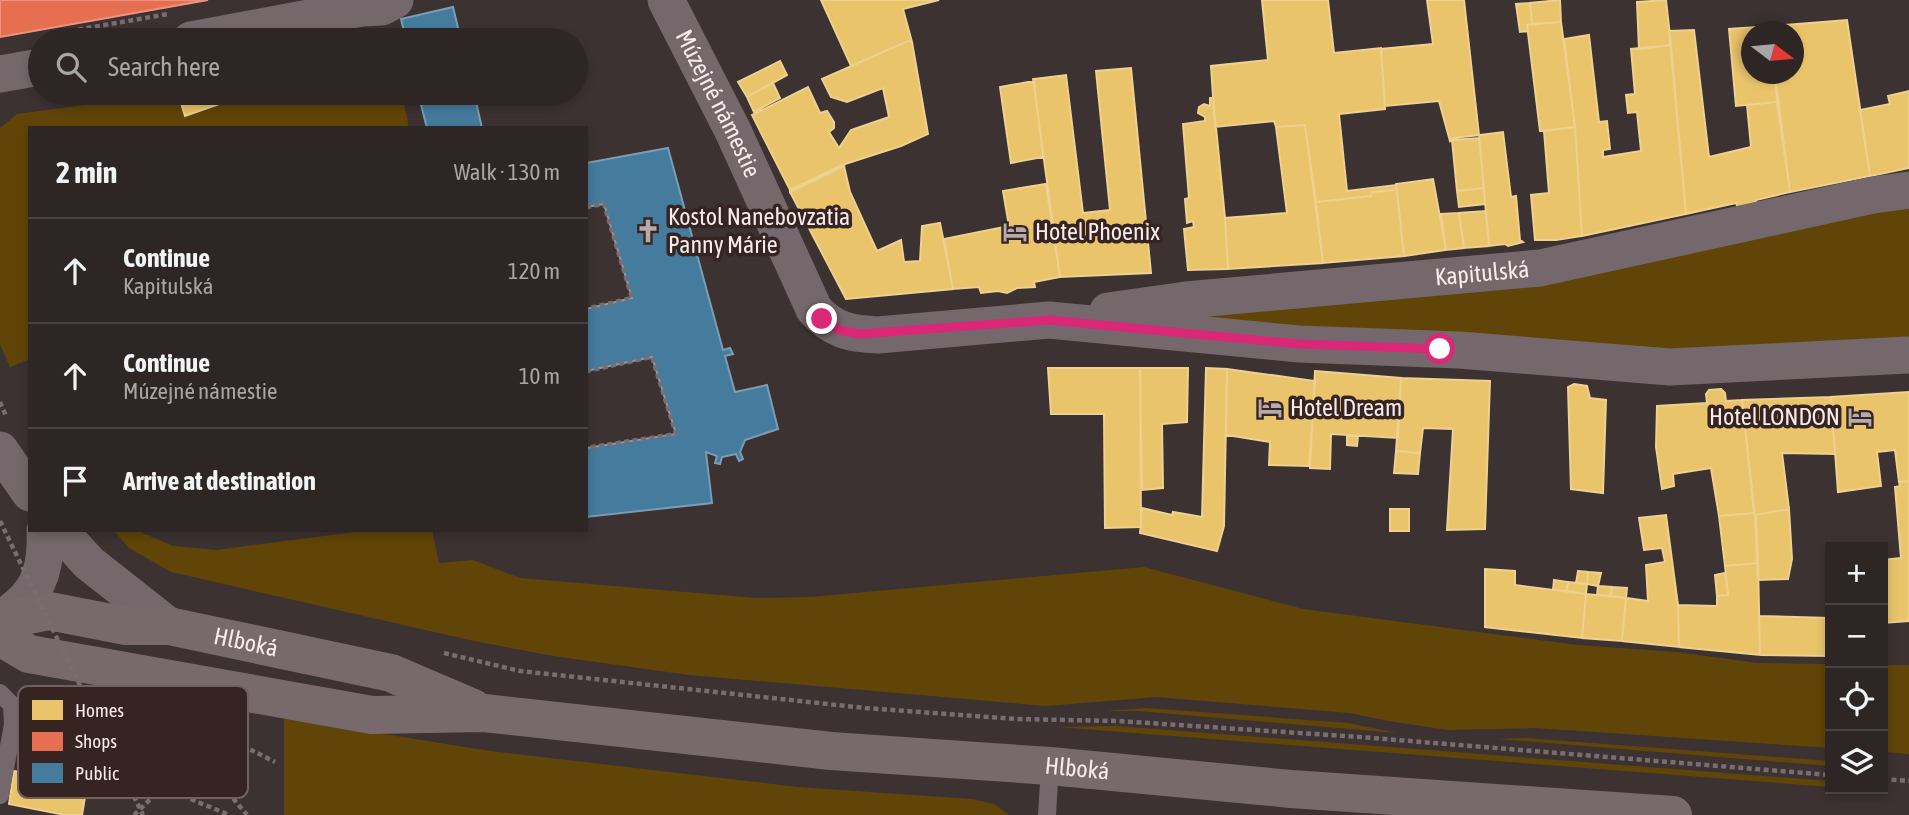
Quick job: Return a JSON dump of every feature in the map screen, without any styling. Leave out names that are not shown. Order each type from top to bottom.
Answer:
[{"type":"street","name":"Múzejné námestie","points":[[666,0],[733,131],[814,309],[829,325],[860,334]]},
{"type":"street","points":[[251,28],[376,3]]},
{"type":"street","points":[[0,75],[28,59]]},
{"type":"street","name":"Kapitulská","points":[[860,334],[1049,320],[1186,300],[1540,268],[1873,195],[1909,190]]},
{"type":"street","name":"Kapitulská","points":[[1049,320],[1299,344],[1459,350],[1670,368],[1909,355]]},
{"type":"street","points":[[0,450],[28,490]]},
{"type":"street","points":[[0,620],[18,608],[40,580],[46,548],[45,532]]},
{"type":"street","points":[[61,532],[89,563],[169,626]]},
{"type":"street","name":"Hlboká","points":[[0,620],[49,611],[126,626],[169,626],[391,673],[484,713]]},
{"type":"street","name":"Hlboká","points":[[0,637],[29,654],[209,686]]},
{"type":"street","name":"Hlboká","points":[[248,693],[372,715],[484,713],[831,751],[1050,766],[1291,789],[1673,815]]},
{"type":"lane","points":[[0,693],[12,705],[13,725],[0,795]]},
{"type":"lane","points":[[1047,815],[1050,766]]},
{"type":"path","points":[[117,28],[159,15]]},
{"type":"path","points":[[588,207],[604,204],[632,298],[588,309]]},
{"type":"path","points":[[588,371],[652,357],[676,434],[588,448]]},
{"type":"path","points":[[0,521],[80,686]]},
{"type":"path","points":[[441,653],[520,671],[865,708],[1016,719],[1118,721],[1360,737],[1825,775]]},
{"type":"path","points":[[248,748],[275,762]]},
{"type":"path","points":[[1888,779],[1909,781]]},
{"type":"path","points":[[135,798],[143,815]]},
{"type":"path","points":[[134,815],[152,798]]},
{"type":"path","points":[[188,798],[228,815]]},
{"type":"path","points":[[233,798],[247,815]]},
{"type":"shaded area","points":[[84,105],[404,105],[409,126],[28,126],[28,360],[10,367],[0,344],[0,128],[17,114]]},
{"type":"shaded area","points":[[1909,191],[1909,355],[1663,367],[1049,320],[1287,291]]},
{"type":"shaded area","points":[[115,532],[141,532],[173,546],[216,550],[355,532],[432,532],[439,563],[473,560],[520,578],[756,598],[811,597],[1144,567],[1303,609],[1578,645],[1676,652],[1758,663],[1825,664],[1825,748],[1535,728],[1448,730],[1350,713],[1156,697],[1046,706],[689,675],[553,656],[474,641],[171,572],[129,548]]},
{"type":"shaded area","points":[[1888,665],[1909,665],[1909,754],[1888,752]]},
{"type":"shaded area","points":[[1146,708],[1348,723],[1397,733],[1138,711],[1105,711]]},
{"type":"shaded area","points":[[284,718],[490,751],[798,787],[972,799],[994,804],[1009,815],[284,815]]},
{"type":"shaded area","points":[[1116,726],[1825,781],[1825,787],[1058,727]]},
{"type":"shaded area","points":[[1526,738],[1825,761],[1825,766],[1498,739]]},
{"type":"building: Homes","points":[[821,0],[939,0],[903,9],[912,42],[908,41],[851,66]]},
{"type":"building: Homes","points":[[1262,0],[1328,0],[1334,53],[1381,48],[1385,109],[1339,114],[1347,191],[1396,185],[1397,190],[1372,192],[1371,196],[1316,202],[1305,125],[1276,127],[1274,121],[1215,127],[1211,66],[1268,60]]},
{"type":"building: Homes","points":[[1427,0],[1464,0],[1479,135],[1453,138],[1450,141],[1439,101],[1385,106],[1381,49],[1433,44]]},
{"type":"building: Homes","points":[[1560,0],[1561,22],[1532,24],[1530,3]]},
{"type":"building: Homes","points":[[1666,0],[1671,45],[1639,49],[1637,2]]},
{"type":"building: Homes","points":[[1530,3],[1532,24],[1527,25],[1528,31],[1520,32],[1516,4]]},
{"type":"building: Homes","points":[[1847,20],[1870,176],[1790,192],[1776,84],[1804,84],[1804,23]]},
{"type":"building: Homes","points":[[1561,22],[1575,127],[1540,131],[1527,25]]},
{"type":"building: Homes","points":[[1741,28],[1741,84],[1776,84],[1777,102],[1736,106],[1729,29]]},
{"type":"building: Homes","points":[[1694,30],[1709,157],[1751,147],[1747,105],[1777,102],[1790,192],[1756,200],[1756,204],[1738,208],[1736,203],[1686,214],[1669,31]]},
{"type":"building: Homes","points":[[1589,35],[1599,122],[1607,121],[1610,149],[1603,150],[1603,157],[1641,151],[1637,112],[1628,113],[1626,95],[1635,94],[1631,49],[1671,45],[1686,214],[1582,236],[1575,127],[1564,39]]},
{"type":"building: Homes","points":[[908,41],[912,42],[928,134],[901,146],[842,165],[790,190],[752,115],[808,87],[820,113],[827,111],[834,122],[834,128],[829,132],[839,148],[851,130],[889,117],[883,88],[847,102],[831,97],[822,79]]},
{"type":"building: Homes","points":[[780,61],[787,75],[747,97],[738,82]]},
{"type":"building: Homes","points":[[1131,68],[1151,273],[1060,277],[1033,79],[1066,75],[1083,213],[1110,210],[1096,71]]},
{"type":"building: Homes","points":[[1034,81],[1043,157],[1011,163],[1000,87]]},
{"type":"building: Homes","points":[[773,83],[780,98],[754,112],[747,97]]},
{"type":"building: Homes","points":[[1909,91],[1909,168],[1870,176],[1860,110],[1890,104],[1888,96]]},
{"type":"building: Homes","points":[[1213,97],[1228,269],[1188,270],[1184,229],[1194,227],[1193,221],[1187,223],[1185,199],[1189,198],[1183,124],[1205,121],[1205,117],[1198,113],[1199,107],[1204,104],[1210,106],[1210,98]]},
{"type":"building: Homes","points":[[182,105],[217,105],[185,116]]},
{"type":"building: Homes","points":[[1305,125],[1323,263],[1228,269],[1225,218],[1287,213],[1276,127]]},
{"type":"building: Homes","points":[[1575,127],[1582,236],[1535,240],[1531,195],[1549,193],[1544,131]]},
{"type":"building: Homes","points":[[1503,132],[1511,197],[1516,196],[1520,240],[1523,242],[1508,246],[1489,246],[1479,135]]},
{"type":"building: Homes","points":[[1479,138],[1484,188],[1457,191],[1452,140]]},
{"type":"building: Homes","points":[[844,166],[790,192],[790,190]]},
{"type":"building: Homes","points":[[844,166],[850,192],[877,251],[901,240],[904,262],[920,261],[922,226],[940,223],[953,289],[846,299],[790,192]]},
{"type":"building: Homes","points":[[1433,179],[1446,250],[1404,256],[1396,184]]},
{"type":"building: Homes","name":"Hotel Phoenix","points":[[1046,184],[1060,277],[1034,282],[1035,287],[1017,288],[1007,293],[981,293],[979,287],[953,289],[944,239],[1009,226],[1003,191]]},
{"type":"building: Homes","points":[[1484,188],[1485,204],[1459,207],[1457,191]]},
{"type":"building: Homes","points":[[1397,190],[1404,256],[1323,263],[1316,202],[1371,196],[1372,192]]},
{"type":"building: Homes","points":[[1486,211],[1489,246],[1464,248],[1459,213]]},
{"type":"building: Homes","points":[[1459,213],[1464,248],[1446,250],[1441,214]]},
{"type":"building: Homes","points":[[1048,368],[1140,368],[1141,527],[1105,528],[1104,414],[1051,414]]},
{"type":"building: Homes","points":[[1140,368],[1188,368],[1187,422],[1162,424],[1163,488],[1142,490]]},
{"type":"building: Homes","points":[[1206,368],[1227,369],[1224,526],[1217,551],[1140,533],[1142,508],[1172,515],[1173,512],[1202,517]]},
{"type":"building: Homes","name":"Hotel Dream","points":[[1227,369],[1315,381],[1309,466],[1269,465],[1270,442],[1226,435]]},
{"type":"building: Homes","points":[[1315,371],[1401,378],[1398,438],[1331,434],[1330,469],[1310,468]]},
{"type":"building: Homes","points":[[1401,378],[1490,381],[1485,529],[1447,530],[1453,429],[1423,428],[1420,453],[1396,451]]},
{"type":"building: Homes","points":[[1574,384],[1587,386],[1590,398],[1606,400],[1603,493],[1571,489],[1568,387]]},
{"type":"building: Homes","points":[[1721,389],[1725,393],[1726,401],[1742,400],[1754,513],[1719,516],[1711,468],[1673,474],[1674,486],[1662,489],[1656,447],[1657,406],[1707,403],[1706,394],[1709,390]]},
{"type":"building: Homes","points":[[1909,392],[1909,481],[1899,482],[1895,450],[1877,452],[1881,486],[1838,492],[1831,397]]},
{"type":"building: Homes","points":[[1831,397],[1835,454],[1782,453],[1789,509],[1755,515],[1742,400]]},
{"type":"building: Homes","points":[[1347,435],[1358,436],[1357,446],[1347,445]]},
{"type":"building: Homes","points":[[1396,451],[1420,453],[1418,474],[1394,473]]},
{"type":"building: Homes","points":[[1909,481],[1909,621],[1888,623],[1888,559],[1901,558],[1895,487],[1900,486],[1899,482]]},
{"type":"building: Homes","points":[[1390,509],[1409,509],[1409,531],[1390,531]]},
{"type":"building: Homes","points":[[1789,509],[1792,559],[1788,579],[1758,580],[1755,515]]},
{"type":"building: Homes","points":[[1754,513],[1758,563],[1725,566],[1719,516]]},
{"type":"building: Homes","points":[[1666,515],[1678,605],[1679,647],[1622,641],[1626,598],[1648,601],[1646,565],[1665,562],[1662,548],[1644,550],[1639,518]]},
{"type":"building: Homes","points":[[1758,563],[1760,655],[1679,647],[1678,605],[1717,606],[1717,596],[1728,595],[1725,566]]},
{"type":"building: Homes","points":[[1485,569],[1515,571],[1515,585],[1586,594],[1582,638],[1485,627]]},
{"type":"building: Homes","points":[[1578,571],[1588,572],[1587,584],[1576,583]]},
{"type":"building: Homes","points":[[1588,572],[1601,573],[1598,586],[1587,584]]},
{"type":"building: Homes","points":[[1725,573],[1728,595],[1717,596],[1715,575]]},
{"type":"building: Homes","points":[[1554,580],[1568,582],[1567,591],[1553,590]]},
{"type":"building: Homes","points":[[1568,582],[1587,584],[1586,594],[1567,591]]},
{"type":"building: Homes","points":[[1598,586],[1612,587],[1611,596],[1597,595]]},
{"type":"building: Homes","points":[[1612,587],[1627,588],[1626,598],[1611,596]]},
{"type":"building: Homes","points":[[1586,594],[1626,598],[1622,641],[1582,638]]},
{"type":"building: Homes","points":[[1759,616],[1825,618],[1825,656],[1760,655]]},
{"type":"building: Homes","points":[[14,771],[18,772],[18,798],[85,798],[82,815],[65,815],[9,804]]},
{"type":"building: Shops","points":[[0,0],[208,0],[51,28],[28,28],[28,32],[0,37]]},
{"type":"building: Public","points":[[453,7],[458,28],[403,28],[401,19]]},
{"type":"building: Public","points":[[421,105],[477,105],[482,126],[426,126]]},
{"type":"building: Public","points":[[668,148],[723,350],[730,348],[733,354],[725,356],[735,392],[767,385],[778,429],[745,440],[740,452],[743,459],[739,461],[736,454],[722,457],[720,464],[715,463],[717,456],[706,452],[712,503],[588,517],[588,448],[676,434],[652,357],[588,371],[588,309],[632,298],[604,204],[588,207],[588,163]]},
{"type":"place","name":"Kostol Nanebovzatia Panny Márie","points":[[648,231]]},
{"type":"place","name":"Hotel Phoenix","points":[[1015,232]]},
{"type":"place","name":"Hotel Dream","points":[[1270,408]]},
{"type":"place","name":"Hotel LONDON","points":[[1860,417]]},
{"type":"route","points":[[822,319],[839,330],[878,335],[1049,320],[1299,344],[1440,349]]}]
